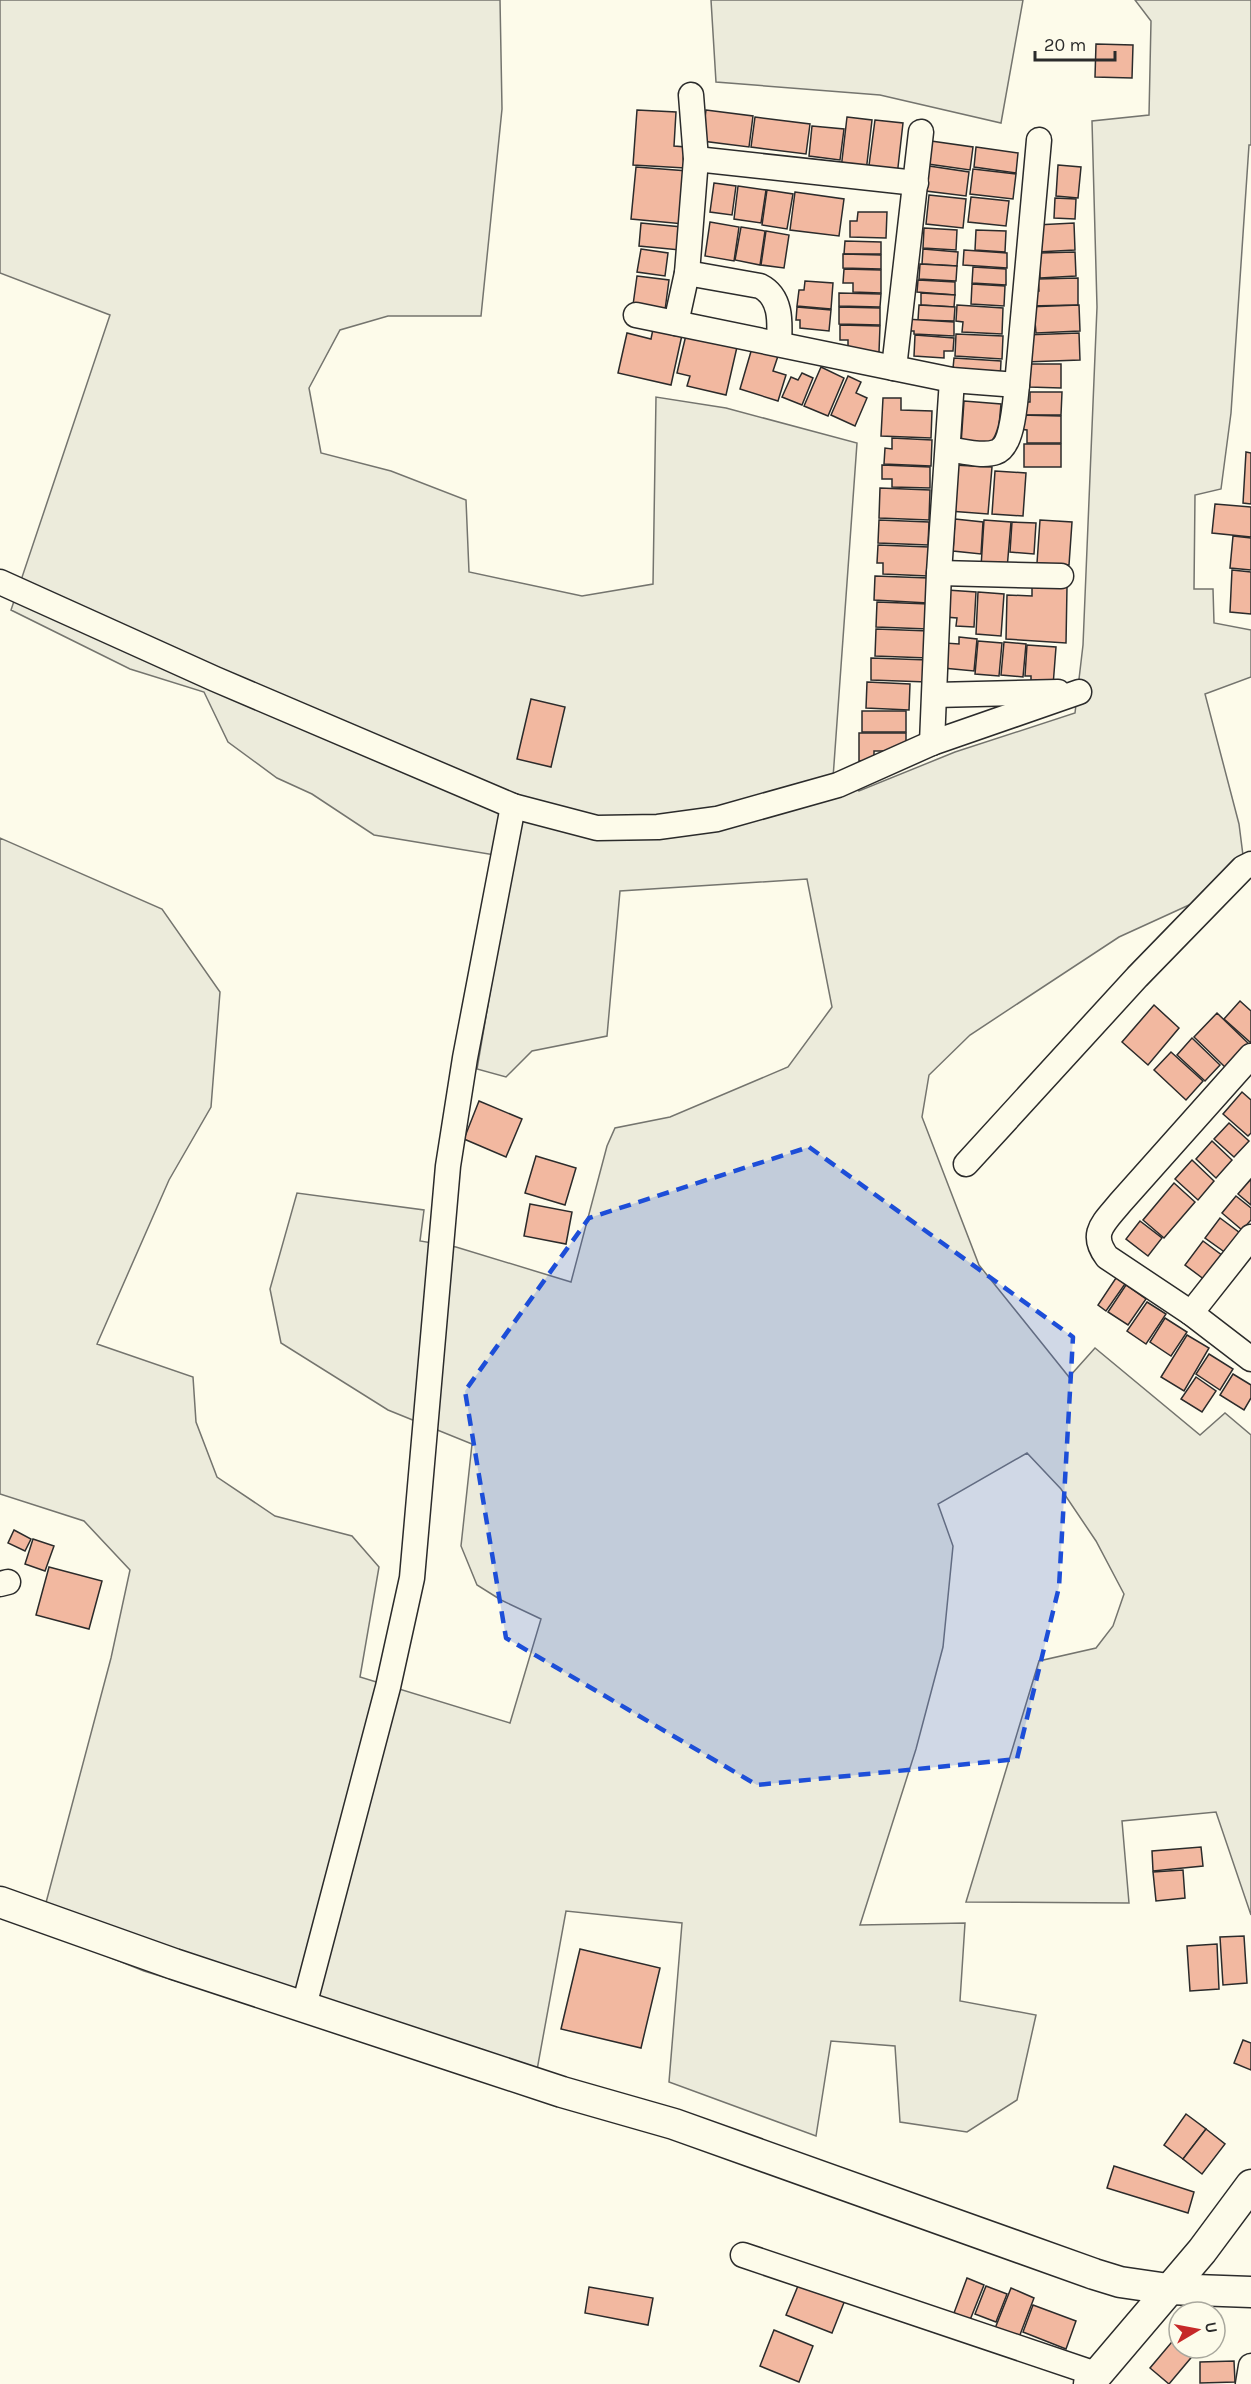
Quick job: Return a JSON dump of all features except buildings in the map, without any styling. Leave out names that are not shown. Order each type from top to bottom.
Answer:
[{"type":"street","points":[[676,323],[687,273],[696,159],[691,95]]},
{"type":"street","points":[[894,368],[921,132]]},
{"type":"street","points":[[948,449],[995,453],[1003,448],[1011,427],[1017,386],[1039,140]]},
{"type":"street","points":[[696,159],[916,183]]},
{"type":"street","points":[[687,273],[760,285],[766,289],[775,299],[779,345]]},
{"type":"street","points":[[636,315],[952,380],[1017,386]]},
{"type":"street","points":[[932,743],[939,573],[952,380]]},
{"type":"street","points":[[939,573],[1061,576]]},
{"type":"street","points":[[0,582],[215,679],[513,806],[597,828],[658,827],[717,819],[838,785],[932,743],[1079,692],[935,695]]},
{"type":"street","points":[[304,2006],[388,1687],[412,1578],[448,1166],[465,1058],[513,806]]},
{"type":"street","points":[[966,1164],[1137,978],[1243,868],[1251,864]]},
{"type":"street","points":[[1251,1056],[1120,1203],[1098,1232],[1099,1244],[1107,1257],[1191,1313],[1251,1359]]},
{"type":"street","points":[[1191,1313],[1251,1237]]},
{"type":"street","points":[[0,1902],[174,1964],[562,2092],[685,2128],[1094,2274],[1120,2282],[1168,2289],[1251,2292]]},
{"type":"street","points":[[743,2255],[1093,2379],[1202,2251],[1251,2185]]},
{"type":"street","points":[[1248,2384],[1251,2366]]},
{"type":"highlighted area","points":[[809,1147],[1073,1337],[1059,1587],[1017,1759],[757,1785],[506,1638],[465,1391],[589,1218]]},
{"type":"shaded area","points":[[0,0],[500,0],[502,109],[481,316],[388,316],[340,330],[309,388],[321,453],[391,471],[466,500],[469,572],[582,596],[653,584],[656,397],[726,408],[857,443],[833,778],[859,791],[955,752],[1075,713],[1083,645],[1097,307],[1092,121],[1149,115],[1151,21],[1135,0],[1251,0],[1251,145],[1249,145],[1231,413],[1221,489],[1195,495],[1194,589],[1213,589],[1214,623],[1251,630],[1251,677],[1205,694],[1239,824],[1246,879],[1119,937],[970,1035],[929,1075],[922,1117],[979,1265],[1069,1377],[1095,1348],[1200,1435],[1225,1413],[1251,1435],[1251,1915],[1216,1812],[1122,1821],[1129,1903],[966,1902],[1039,1661],[1096,1648],[1113,1626],[1124,1594],[1096,1541],[1061,1489],[1027,1453],[938,1504],[953,1546],[943,1647],[916,1749],[860,1925],[965,1923],[960,2001],[1036,2015],[1017,2100],[967,2132],[900,2122],[895,2046],[831,2041],[816,2136],[669,2082],[682,1923],[566,1911],[533,2092],[144,1971],[39,1929],[111,1658],[130,1570],[84,1521],[0,1494],[0,838],[162,909],[220,992],[211,1107],[169,1180],[97,1344],[193,1377],[196,1422],[217,1477],[275,1516],[352,1536],[379,1567],[360,1677],[510,1723],[541,1619],[501,1600],[477,1585],[461,1546],[472,1444],[388,1410],[281,1343],[270,1289],[297,1193],[424,1210],[420,1241],[456,1247],[571,1282],[607,1146],[615,1128],[670,1117],[788,1067],[832,1007],[807,879],[620,891],[607,1036],[532,1051],[506,1077],[477,1069],[513,858],[374,835],[312,794],[277,778],[228,742],[204,692],[130,669],[11,610],[110,315],[0,273]]},
{"type":"shaded area","points":[[711,0],[1023,0],[1001,123],[880,95],[716,82]]}]
